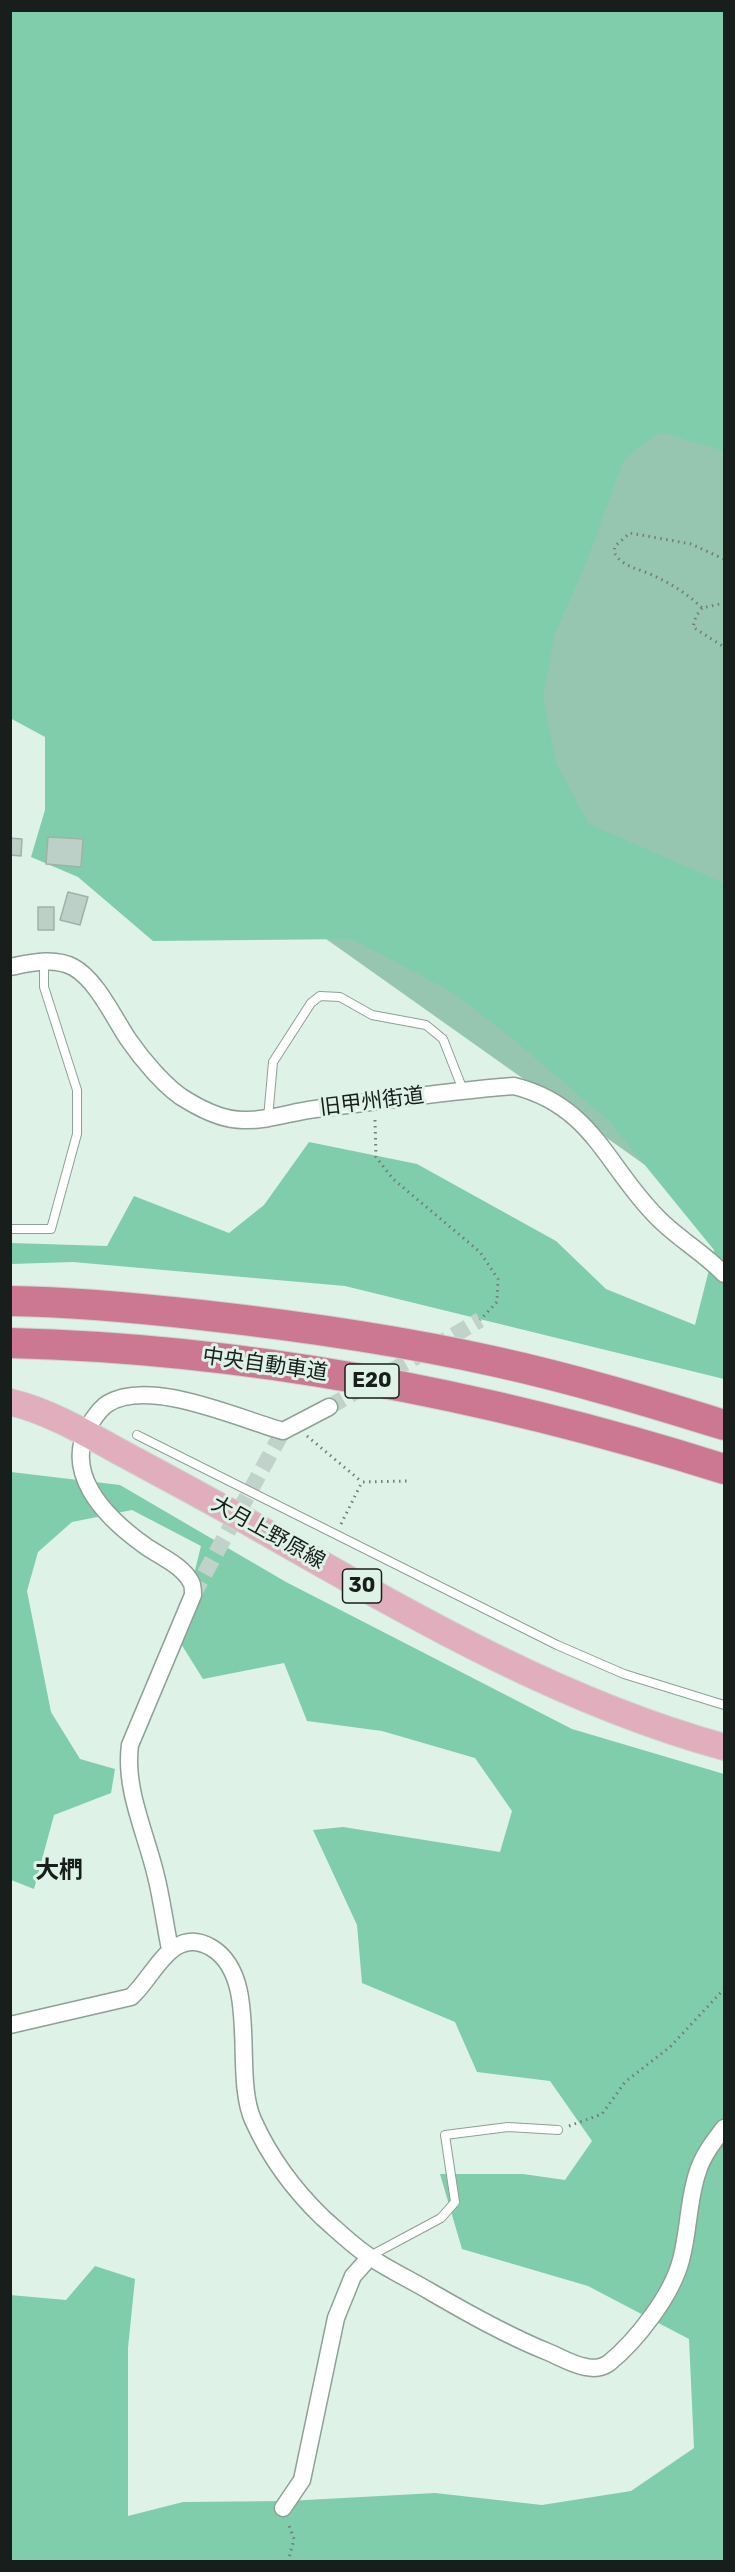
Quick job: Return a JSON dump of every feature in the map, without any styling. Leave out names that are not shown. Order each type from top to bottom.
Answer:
[{"type":"highway","name":"中央自動車道","points":[[10,1301],[155,1310],[276,1324],[395,1342],[498,1362],[613,1392],[724,1425]]},
{"type":"highway","name":"中央自動車道","points":[[10,1342],[147,1350],[273,1364],[385,1383],[512,1409],[600,1432],[724,1469]]},
{"type":"main road","name":"大月上野原線","points":[[10,1402],[85,1433],[453,1636],[520,1670],[587,1700],[650,1724],[724,1747]]},
{"type":"street","name":"旧甲州街道","points":[[10,967],[44,962],[62,963],[74,967],[105,1002],[129,1041],[159,1076],[186,1100],[218,1115],[234,1119],[267,1119],[312,1109],[377,1103],[463,1090],[514,1086],[539,1092],[564,1108],[592,1134],[657,1217],[724,1274]]},
{"type":"street","points":[[170,1949],[157,1877],[130,1780],[128,1761],[130,1745],[193,1595],[192,1582],[178,1568],[118,1524],[98,1502],[84,1477],[81,1464],[81,1448],[85,1433],[106,1404],[118,1399],[153,1393],[194,1403],[284,1431],[329,1407]]},
{"type":"street","points":[[10,2025],[131,1997],[170,1949],[187,1943],[198,1943],[210,1947],[222,1955],[229,1965],[239,1995],[243,2031],[244,2088],[252,2118],[280,2172],[293,2187],[323,2218],[370,2257],[525,2343],[585,2367],[601,2368],[611,2362],[638,2332],[674,2284],[682,2259],[698,2169],[711,2145],[724,2128]]},
{"type":"street","points":[[283,2508],[302,2480],[336,2318],[353,2276],[370,2257]]},
{"type":"lane","points":[[10,1229],[51,1229],[77,1134],[77,1090],[44,987],[44,962]]},
{"type":"lane","points":[[267,1119],[273,1062],[310,1003],[320,996],[340,997],[372,1015],[426,1025],[442,1040],[463,1090]]},
{"type":"lane","points":[[136,1435],[558,1645],[624,1674],[724,1705]]},
{"type":"lane","points":[[370,2257],[441,2218],[455,2202],[445,2135],[508,2127],[558,2130]]},
{"type":"path","points":[[702,608],[693,598],[673,586],[623,564],[614,555],[615,546],[630,533],[652,535],[691,544],[724,559]]},
{"type":"path","points":[[724,603],[702,608],[696,616],[693,627],[724,647]]},
{"type":"path","points":[[377,1103],[374,1129],[376,1157],[393,1179],[480,1252],[498,1279],[497,1302],[480,1320]]},
{"type":"path","points":[[294,1425],[362,1482],[407,1481]]},
{"type":"path","points":[[336,1534],[362,1482]]},
{"type":"path","points":[[558,2130],[602,2114],[625,2082],[670,2047],[724,1989]]},
{"type":"path","points":[[283,2508],[294,2540],[288,2562]]},
{"type":"green space","points":[[10,11],[724,11],[724,451],[660,432],[624,459],[586,563],[554,636],[543,698],[556,763],[589,824],[724,883],[724,1379],[345,1286],[73,1262],[11,1264],[11,1243],[107,1246],[134,1196],[229,1233],[264,1205],[309,1142],[417,1164],[556,1241],[606,1289],[695,1325],[714,1250],[609,1121],[512,1038],[452,992],[352,939],[153,941],[78,877],[31,857],[45,810],[45,737],[10,718]]},
{"type":"green space","points":[[724,135],[724,1221],[192,844]]},
{"type":"green space","points":[[11,1472],[120,1485],[286,1582],[572,1729],[724,1774],[724,2561],[11,2561],[10,2295],[66,2300],[95,2266],[135,2279],[128,2348],[128,2516],[183,2502],[288,2501],[435,2493],[542,2505],[631,2491],[694,2448],[689,2339],[588,2286],[462,2249],[440,2174],[523,2174],[565,2180],[592,2141],[550,2081],[477,2072],[455,2022],[362,1983],[357,1925],[313,1830],[343,1827],[500,1852],[512,1811],[475,1758],[382,1731],[307,1721],[284,1663],[203,1679],[178,1639],[201,1546],[132,1510],[72,1522],[38,1552],[27,1591],[51,1712],[80,1759],[115,1769],[111,1793],[54,1815],[34,1889],[11,1880]]},
{"type":"building","points":[[48,837],[83,839],[81,867],[46,864]]},
{"type":"building","points":[[10,838],[22,839],[21,856],[10,855]]},
{"type":"building","points":[[68,892],[88,897],[80,925],[60,920]]},
{"type":"building","points":[[38,907],[54,907],[54,930],[38,930]]},
{"type":"tunnel","points":[[329,1407],[480,1320]]},
{"type":"tunnel","points":[[193,1595],[283,1431]]},
{"type":"district","name":"大椚","points":[[59,1871]]}]
